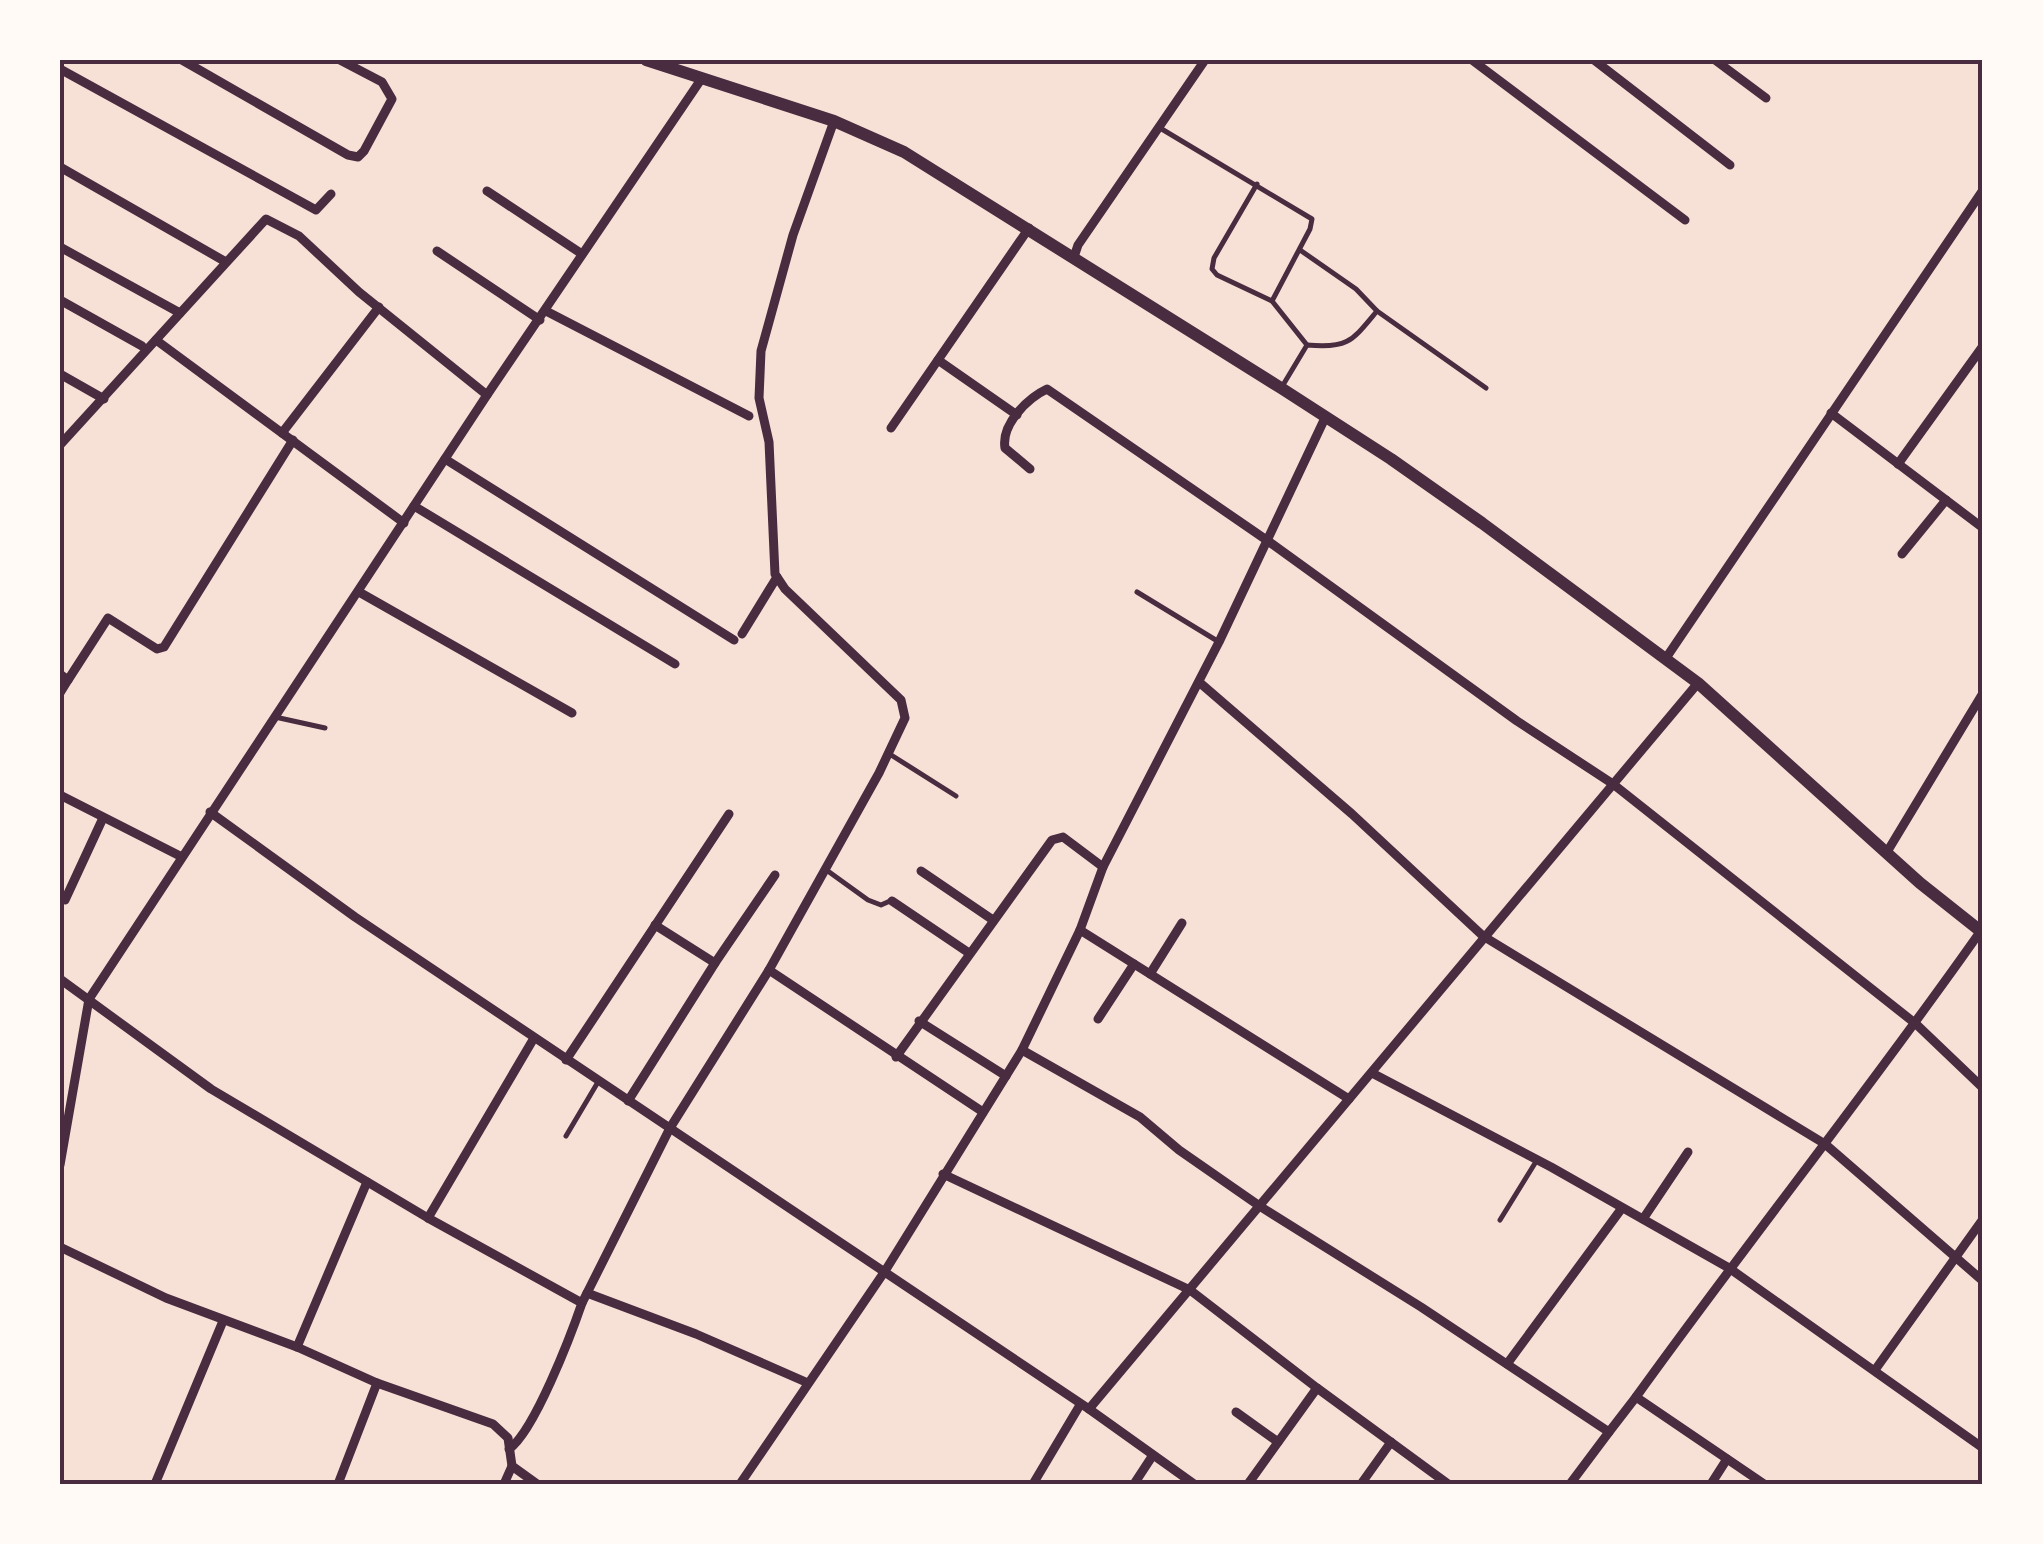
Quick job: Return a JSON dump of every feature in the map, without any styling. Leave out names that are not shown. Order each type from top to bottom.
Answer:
[{"type":"main road","points":[[646,60],[834,121],[904,152],[1028,228],[1076,251],[1284,382],[1325,418],[1391,459],[1698,683],[1982,932]]},
{"type":"street","points":[[182,60],[348,155],[358,157],[392,100],[382,82],[340,60]]},
{"type":"street","points":[[1076,251],[1205,60]]},
{"type":"street","points":[[1472,60],[1684,220]]},
{"type":"street","points":[[1594,60],[1730,165]]},
{"type":"street","points":[[1715,60],[1766,98]]},
{"type":"street","points":[[60,68],[316,210],[331,194]]},
{"type":"street","points":[[60,1166],[90,999],[487,395],[702,78]]},
{"type":"street","points":[[445,459],[738,637],[776,577],[769,442],[759,398],[761,351],[793,235],[834,121]]},
{"type":"street","points":[[60,167],[226,262]]},
{"type":"street","points":[[1666,658],[1983,190]]},
{"type":"street","points":[[487,191],[582,254]]},
{"type":"street","points":[[60,445],[259,222],[269,220],[299,236],[487,395]]},
{"type":"street","points":[[891,428],[1028,228]]},
{"type":"street","points":[[60,248],[180,314]]},
{"type":"street","points":[[437,251],[543,315],[749,416]]},
{"type":"street","points":[[60,300],[142,346]]},
{"type":"street","points":[[282,433],[379,307]]},
{"type":"street","points":[[156,340],[404,523]]},
{"type":"street","points":[[1898,464],[1983,346]]},
{"type":"street","points":[[938,360],[1017,415]]},
{"type":"street","points":[[60,374],[104,398]]},
{"type":"street","points":[[1030,470],[1003,442],[1017,415],[1042,390],[1054,392],[1517,721],[1613,784],[1916,1024],[1983,1088]]},
{"type":"street","points":[[1831,413],[1983,528]]},
{"type":"street","points":[[740,1484],[885,1272],[1022,1050],[1080,930],[1104,867],[1268,542],[1325,418]]},
{"type":"street","points":[[60,694],[64,677],[108,618],[155,648],[164,647],[293,440]]},
{"type":"street","points":[[1902,554],[1946,500]]},
{"type":"street","points":[[414,506],[674,664]]},
{"type":"street","points":[[509,1449],[518,1443],[530,1422],[585,1298],[670,1128],[769,970],[904,718],[901,700],[776,577]]},
{"type":"street","points":[[359,592],[572,714]]},
{"type":"street","points":[[1199,682],[1352,814],[1483,936],[1825,1144],[1983,1281]]},
{"type":"street","points":[[1034,1484],[1085,1407],[1190,1290],[1698,683]]},
{"type":"street","points":[[1888,852],[1983,693]]},
{"type":"street","points":[[60,796],[182,857]]},
{"type":"street","points":[[210,812],[355,917],[1194,1484]]},
{"type":"street","points":[[566,1060],[729,814]]},
{"type":"street","points":[[65,900],[103,818]]},
{"type":"street","points":[[896,1057],[1057,836],[1104,867]]},
{"type":"street","points":[[921,871],[993,920]]},
{"type":"street","points":[[628,1101],[775,875]]},
{"type":"street","points":[[892,901],[969,953]]},
{"type":"street","points":[[1150,974],[1182,923]]},
{"type":"street","points":[[655,926],[715,963]]},
{"type":"street","points":[[1080,930],[1349,1098]]},
{"type":"street","points":[[1570,1484],[1982,932]]},
{"type":"street","points":[[1098,1019],[1134,964]]},
{"type":"street","points":[[769,970],[983,1112]]},
{"type":"street","points":[[60,979],[211,1089],[428,1218],[585,1298],[696,1334],[808,1383]]},
{"type":"street","points":[[919,1021],[1006,1076]]},
{"type":"street","points":[[428,1218],[534,1038]]},
{"type":"street","points":[[1022,1050],[1140,1117],[1178,1150],[1260,1207],[1609,1432]]},
{"type":"street","points":[[1372,1074],[1537,1160],[1729,1268],[1983,1448]]},
{"type":"street","points":[[1643,1219],[1688,1152]]},
{"type":"street","points":[[943,1174],[1190,1290],[1448,1484]]},
{"type":"street","points":[[297,1347],[367,1182]]},
{"type":"street","points":[[1507,1364],[1622,1208]]},
{"type":"street","points":[[1875,1370],[1983,1219]]},
{"type":"street","points":[[60,1247],[166,1298],[493,1424],[506,1434],[509,1449],[512,1466],[504,1484]]},
{"type":"street","points":[[154,1484],[224,1321]]},
{"type":"street","points":[[338,1484],[377,1382]]},
{"type":"street","points":[[1248,1484],[1316,1388]]},
{"type":"street","points":[[1636,1397],[1764,1484]]},
{"type":"street","points":[[1236,1412],[1278,1442]]},
{"type":"street","points":[[1362,1484],[1391,1442]]},
{"type":"street","points":[[1134,1484],[1153,1455]]},
{"type":"street","points":[[1711,1484],[1727,1460]]},
{"type":"street","points":[[512,1466],[537,1484]]},
{"type":"lane","points":[[1160,128],[1309,214],[1312,224],[1272,301]]},
{"type":"lane","points":[[1257,184],[1214,258],[1212,269],[1217,275],[1272,301],[1307,345],[1340,347],[1352,340],[1377,311]]},
{"type":"lane","points":[[1300,250],[1356,289],[1377,311],[1486,388]]},
{"type":"lane","points":[[1284,382],[1307,345]]},
{"type":"lane","points":[[1137,592],[1218,642]]},
{"type":"lane","points":[[274,717],[325,728]]},
{"type":"lane","points":[[888,754],[956,796]]},
{"type":"lane","points":[[825,869],[868,900],[881,905],[892,901]]},
{"type":"lane","points":[[566,1136],[598,1082]]},
{"type":"lane","points":[[1500,1220],[1537,1160]]}]
